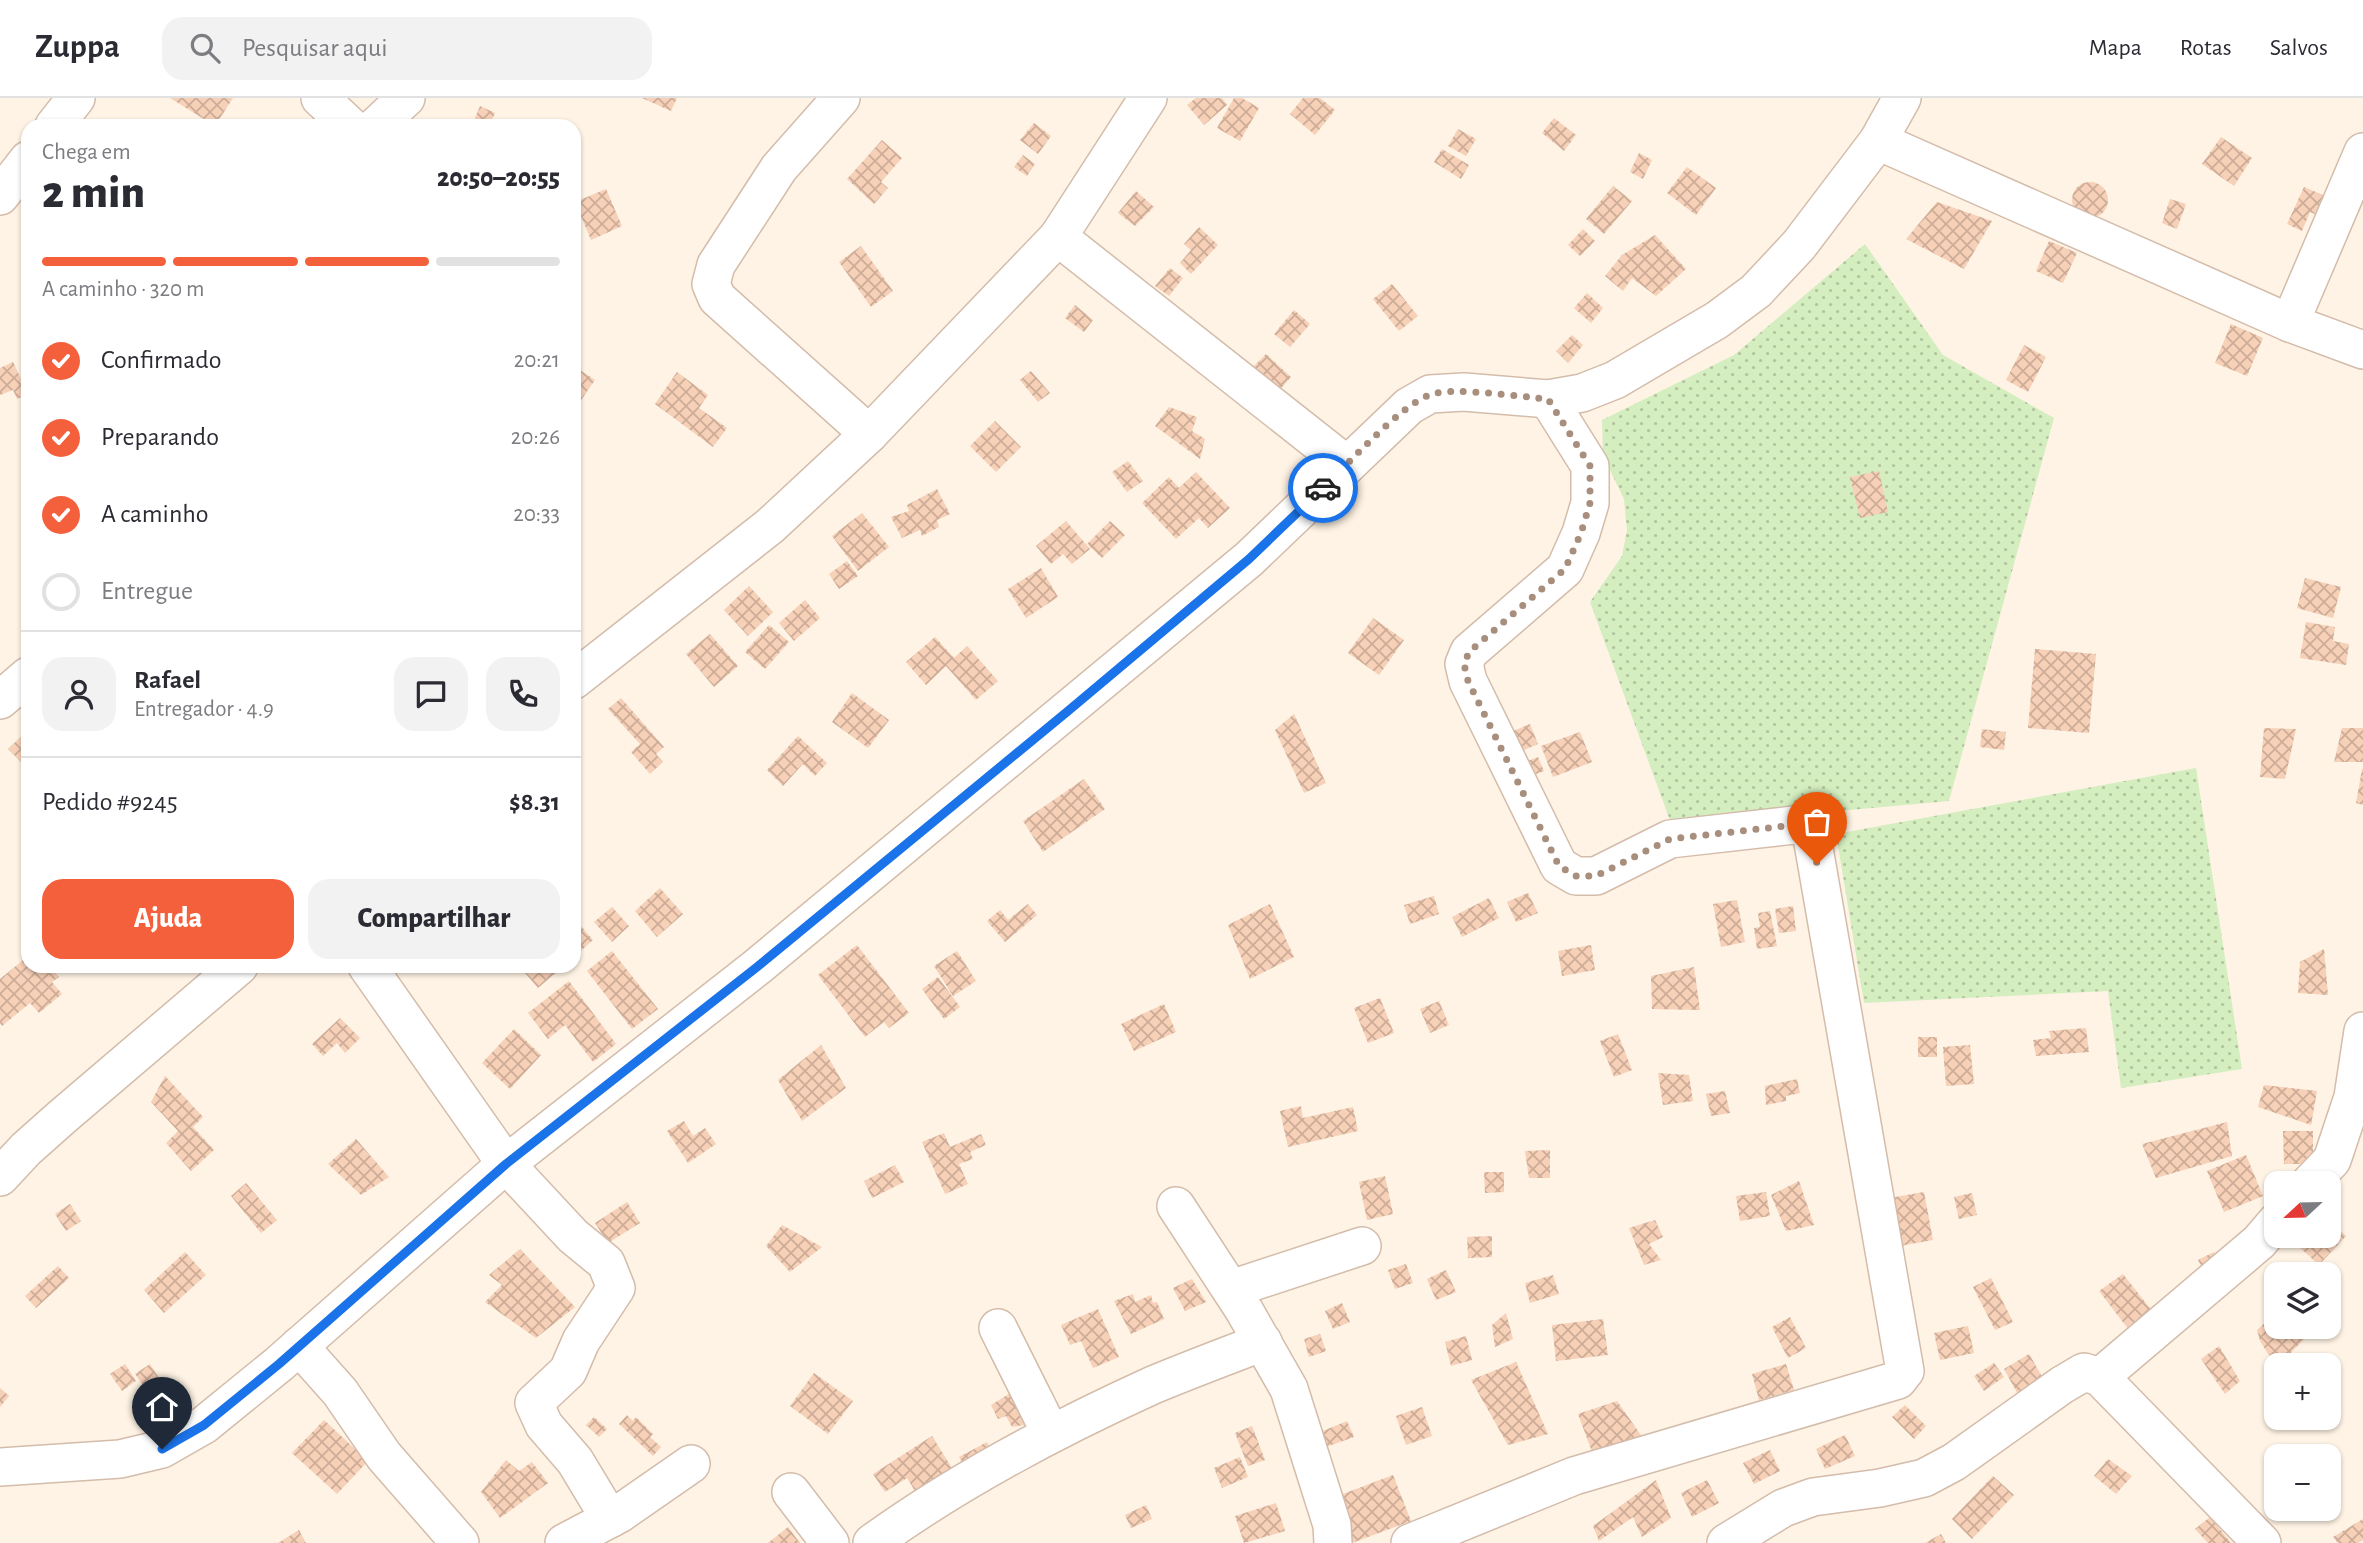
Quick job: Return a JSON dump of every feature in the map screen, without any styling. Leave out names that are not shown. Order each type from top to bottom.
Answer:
[{"type":"street","points":[[60,119],[76,98]]},
{"type":"street","points":[[320,98],[342,119]]},
{"type":"street","points":[[384,119],[406,98]]},
{"type":"street","points":[[841,98],[779,168],[716,265],[711,284],[717,298],[869,434]]},
{"type":"street","points":[[581,674],[770,526],[869,434],[1058,237],[1148,98]]},
{"type":"street","points":[[0,1467],[120,1460],[162,1449],[204,1425],[299,1346],[506,1164],[757,967],[1249,559],[1409,406],[1430,394],[1464,392],[1548,399],[1582,393],[1615,380],[1717,320],[1756,290],[1799,245],[1878,141],[1902,98]]},
{"type":"street","points":[[1878,141],[2290,323],[2363,350]]},
{"type":"street","points":[[2290,323],[2363,152]]},
{"type":"street","points":[[0,196],[21,169]]},
{"type":"street","points":[[1058,237],[1347,465]]},
{"type":"street","points":[[1410,1543],[1574,1476],[1898,1381],[1905,1371],[1812,837],[1808,828],[1794,825],[1670,839],[1596,876],[1576,876],[1559,866],[1468,681],[1464,664],[1469,652],[1565,569],[1581,533],[1590,503],[1590,466],[1548,399]]},
{"type":"street","points":[[0,700],[21,682]]},
{"type":"street","points":[[0,1177],[62,1117],[231,973]]},
{"type":"street","points":[[372,973],[506,1164],[573,1236],[606,1262],[616,1288],[581,1341],[568,1371],[534,1403],[544,1424],[575,1461],[610,1519]]},
{"type":"street","points":[[2321,1171],[2332,1160],[2353,1097],[2363,1031]]},
{"type":"street","points":[[1176,1206],[1231,1289],[1289,1389],[1332,1525],[1333,1543]]},
{"type":"street","points":[[2100,1377],[2264,1236]]},
{"type":"street","points":[[1231,1289],[1362,1246]]},
{"type":"street","points":[[998,1328],[1051,1434]]},
{"type":"street","points":[[872,1543],[903,1521],[1051,1434],[1154,1385],[1263,1342]]},
{"type":"street","points":[[299,1346],[340,1392],[384,1456],[460,1543]]},
{"type":"street","points":[[1726,1543],[1783,1508],[1813,1497],[1880,1488],[1924,1478],[1954,1462],[2084,1372],[2100,1377],[2262,1543]]},
{"type":"street","points":[[564,1543],[610,1519],[691,1464]]},
{"type":"street","points":[[792,1492],[830,1543]]},
{"type":"green space","points":[[1865,244],[1943,355],[2054,418],[1949,801],[1672,826],[1590,602],[1622,556],[1627,530],[1624,499],[1603,456],[1602,420],[1734,355]]},
{"type":"green space","points":[[2196,768],[2242,1069],[2121,1088],[2108,991],[1864,1003],[1836,834]]},
{"type":"building","points":[[170,98],[233,98],[220,119],[204,119]]},
{"type":"building","points":[[642,98],[677,98],[671,111]]},
{"type":"building","points":[[1196,98],[1222,98],[1227,105],[1204,125],[1187,105]]},
{"type":"building","points":[[1234,98],[1242,98],[1259,108],[1240,141],[1217,128]]},
{"type":"building","points":[[1303,98],[1320,98],[1335,110],[1315,135],[1290,114]]},
{"type":"building","points":[[480,106],[495,113],[492,119],[475,119]]},
{"type":"building","points":[[1554,118],[1576,135],[1564,151],[1542,133]]},
{"type":"building","points":[[1034,123],[1051,136],[1038,154],[1020,140]]},
{"type":"building","points":[[1458,129],[1476,139],[1466,156],[1448,146]]},
{"type":"building","points":[[2221,137],[2252,158],[2234,186],[2202,164]]},
{"type":"building","points":[[882,140],[902,158],[881,182],[888,188],[874,204],[847,179]]},
{"type":"building","points":[[1442,149],[1469,165],[1461,179],[1434,162]]},
{"type":"building","points":[[1639,153],[1652,160],[1643,179],[1630,172]]},
{"type":"building","points":[[1023,155],[1035,164],[1027,176],[1014,167]]},
{"type":"building","points":[[1687,167],[1716,188],[1696,215],[1667,193]]},
{"type":"building","points":[[2090,182],[2102,188],[2108,200],[2102,212],[2090,218],[2078,212],[2072,200],[2078,188]]},
{"type":"building","points":[[1613,186],[1632,201],[1604,234],[1586,219]]},
{"type":"building","points":[[2304,187],[2330,198],[2321,217],[2310,212],[2302,231],[2287,224]]},
{"type":"building","points":[[606,189],[622,226],[591,240],[581,216],[581,199]]},
{"type":"building","points":[[1136,191],[1154,207],[1135,226],[1118,213]]},
{"type":"building","points":[[2170,199],[2186,204],[2177,229],[2162,223]]},
{"type":"building","points":[[1937,202],[1992,221],[1964,269],[1906,239]]},
{"type":"building","points":[[1199,227],[1218,245],[1191,274],[1180,263],[1191,250],[1184,244]]},
{"type":"building","points":[[1583,229],[1595,241],[1580,256],[1568,245]]},
{"type":"building","points":[[1655,235],[1686,269],[1656,296],[1632,278],[1623,291],[1605,276],[1622,255]]},
{"type":"building","points":[[2049,241],[2077,253],[2063,283],[2036,271]]},
{"type":"building","points":[[861,246],[893,291],[871,307],[839,262]]},
{"type":"building","points":[[1170,268],[1183,278],[1169,296],[1155,286]]},
{"type":"building","points":[[1392,284],[1418,316],[1399,331],[1373,299]]},
{"type":"building","points":[[1587,293],[1603,308],[1591,323],[1574,308]]},
{"type":"building","points":[[1075,305],[1093,320],[1084,332],[1065,318]]},
{"type":"building","points":[[1294,310],[1310,324],[1290,347],[1274,334]]},
{"type":"building","points":[[2231,324],[2263,338],[2247,376],[2215,363]]},
{"type":"building","points":[[1572,335],[1583,345],[1568,363],[1556,351]]},
{"type":"building","points":[[2024,345],[2046,357],[2028,392],[2006,380]]},
{"type":"building","points":[[1266,354],[1291,377],[1277,393],[1251,369]]},
{"type":"building","points":[[13,362],[21,379],[21,397],[17,399],[13,390],[0,395],[0,368]]},
{"type":"building","points":[[581,371],[595,380],[581,400]]},
{"type":"building","points":[[1031,371],[1050,393],[1038,402],[1020,380]]},
{"type":"building","points":[[677,372],[708,395],[699,408],[727,428],[713,447],[655,404]]},
{"type":"building","points":[[1169,407],[1197,417],[1192,431],[1205,439],[1200,459],[1155,426]]},
{"type":"building","points":[[995,421],[1021,447],[996,472],[970,446]]},
{"type":"building","points":[[1128,461],[1143,481],[1127,492],[1112,472]]},
{"type":"building","points":[[1879,471],[1888,512],[1860,518],[1850,477]]},
{"type":"building","points":[[1196,472],[1230,508],[1208,528],[1199,518],[1176,539],[1142,503],[1169,477],[1179,488]]},
{"type":"building","points":[[937,489],[950,514],[937,520],[939,527],[922,536],[920,530],[902,538],[891,517],[909,511],[907,505]]},
{"type":"building","points":[[862,513],[889,547],[858,571],[832,536]]},
{"type":"building","points":[[1066,521],[1090,549],[1072,564],[1063,554],[1051,564],[1036,546]]},
{"type":"building","points":[[1110,521],[1125,535],[1102,558],[1087,544]]},
{"type":"building","points":[[847,561],[858,576],[839,589],[829,574]]},
{"type":"building","points":[[1041,568],[1058,597],[1026,618],[1008,589]]},
{"type":"building","points":[[2305,578],[2341,587],[2333,618],[2297,608]]},
{"type":"building","points":[[749,586],[773,612],[748,636],[724,610]]},
{"type":"building","points":[[805,600],[820,618],[794,641],[779,623]]},
{"type":"building","points":[[1373,618],[1404,640],[1379,675],[1348,653]]},
{"type":"building","points":[[2306,622],[2335,627],[2333,641],[2349,644],[2346,665],[2300,658]]},
{"type":"building","points":[[769,625],[789,642],[765,669],[745,652]]},
{"type":"building","points":[[710,634],[738,666],[714,687],[686,654]]},
{"type":"building","points":[[935,637],[954,658],[967,646],[998,681],[976,700],[946,666],[926,685],[906,662]]},
{"type":"building","points":[[2035,649],[2096,654],[2089,733],[2028,728]]},
{"type":"building","points":[[852,693],[889,720],[868,748],[832,722]]},
{"type":"building","points":[[621,698],[664,747],[656,754],[663,762],[650,774],[631,752],[640,744],[608,709]]},
{"type":"building","points":[[1294,714],[1326,783],[1304,793],[1275,730]]},
{"type":"building","points":[[1530,724],[1538,744],[1517,753],[1508,733]]},
{"type":"building","points":[[2264,728],[2296,729],[2285,779],[2260,777]]},
{"type":"building","points":[[2342,728],[2363,728],[2363,762],[2334,762]]},
{"type":"building","points":[[1982,729],[2006,732],[2004,750],[1980,747]]},
{"type":"building","points":[[1580,732],[1592,762],[1553,777],[1541,746]]},
{"type":"building","points":[[798,736],[827,763],[815,776],[803,764],[783,786],[767,770]]},
{"type":"building","points":[[21,737],[21,762],[8,749]]},
{"type":"building","points":[[1538,757],[1544,771],[1531,776],[1525,762]]},
{"type":"building","points":[[2363,769],[2363,805],[2356,803]]},
{"type":"building","points":[[1084,779],[1105,809],[1043,852],[1023,821]]},
{"type":"building","points":[[660,888],[683,914],[657,937],[635,911]]},
{"type":"building","points":[[1528,893],[1538,913],[1516,922],[1507,902]]},
{"type":"building","points":[[1434,896],[1439,914],[1410,924],[1404,905]]},
{"type":"building","points":[[1489,898],[1499,918],[1462,937],[1452,917]]},
{"type":"building","points":[[1737,900],[1745,942],[1721,947],[1713,904]]},
{"type":"building","points":[[1028,904],[1037,915],[1005,942],[987,921],[1000,910],[1008,920]]},
{"type":"building","points":[[1270,904],[1294,957],[1250,979],[1228,925]]},
{"type":"building","points":[[1793,906],[1796,931],[1779,933],[1775,909]]},
{"type":"building","points":[[612,907],[629,926],[612,942],[594,922]]},
{"type":"building","points":[[1770,911],[1777,946],[1757,949],[1754,928],[1760,927],[1758,913]]},
{"type":"building","points":[[581,926],[593,940],[581,951]]},
{"type":"building","points":[[857,945],[909,1013],[889,1028],[884,1022],[865,1037],[818,975]]},
{"type":"building","points":[[1591,945],[1595,970],[1562,976],[1558,951]]},
{"type":"building","points":[[2324,949],[2328,995],[2298,993],[2300,962]]},
{"type":"building","points":[[612,951],[658,1009],[632,1029],[587,971]]},
{"type":"building","points":[[957,951],[976,981],[953,996],[934,966]]},
{"type":"building","points":[[21,962],[21,973],[56,973],[59,977],[52,982],[62,994],[39,1013],[30,1003],[2,1026],[0,979]]},
{"type":"building","points":[[1694,967],[1700,1010],[1652,1009],[1651,976]]},
{"type":"building","points":[[525,973],[556,973],[538,988]]},
{"type":"building","points":[[938,977],[960,1007],[944,1019],[922,989]]},
{"type":"building","points":[[569,981],[616,1044],[593,1062],[565,1025],[548,1039],[528,1013]]},
{"type":"building","points":[[1380,998],[1394,1033],[1368,1043],[1354,1008]]},
{"type":"building","points":[[1439,1001],[1449,1025],[1430,1033],[1420,1009]]},
{"type":"building","points":[[1164,1004],[1176,1032],[1134,1051],[1121,1024]]},
{"type":"building","points":[[340,1018],[360,1038],[345,1053],[337,1043],[323,1056],[312,1044]]},
{"type":"building","points":[[2086,1028],[2089,1052],[2036,1056],[2033,1040],[2051,1038],[2049,1031]]},
{"type":"building","points":[[514,1029],[541,1055],[510,1089],[482,1063]]},
{"type":"building","points":[[1618,1034],[1632,1070],[1614,1077],[1600,1041]]},
{"type":"building","points":[[1918,1037],[1937,1037],[1937,1057],[1918,1057]]},
{"type":"building","points":[[821,1045],[846,1088],[802,1121],[778,1080]]},
{"type":"building","points":[[1970,1045],[1974,1084],[1946,1086],[1943,1047]]},
{"type":"building","points":[[1658,1073],[1689,1075],[1693,1101],[1663,1105]]},
{"type":"building","points":[[165,1076],[203,1117],[193,1127],[214,1150],[191,1171],[166,1143],[178,1131],[151,1102]]},
{"type":"building","points":[[1797,1079],[1800,1093],[1786,1096],[1786,1101],[1766,1105],[1765,1086]]},
{"type":"building","points":[[2264,1085],[2317,1091],[2311,1125],[2258,1107]]},
{"type":"building","points":[[1725,1091],[1730,1113],[1711,1116],[1706,1094]]},
{"type":"building","points":[[1301,1106],[1303,1118],[1353,1107],[1358,1131],[1288,1147],[1280,1111]]},
{"type":"building","points":[[684,1121],[693,1136],[705,1128],[716,1144],[688,1163],[667,1131]]},
{"type":"building","points":[[2227,1122],[2232,1156],[2156,1178],[2142,1144]]},
{"type":"building","points":[[2283,1131],[2313,1131],[2313,1164],[2284,1164]]},
{"type":"building","points":[[944,1133],[950,1147],[981,1134],[986,1145],[970,1152],[973,1159],[959,1164],[968,1184],[945,1194],[922,1142]]},
{"type":"building","points":[[356,1139],[389,1177],[361,1195],[328,1164]]},
{"type":"building","points":[[1550,1150],[1550,1178],[1529,1178],[1525,1151]]},
{"type":"building","points":[[2246,1155],[2263,1196],[2224,1212],[2207,1171]]},
{"type":"building","points":[[895,1165],[904,1182],[872,1198],[864,1181]]},
{"type":"building","points":[[1484,1172],[1504,1172],[1504,1192],[1485,1193]]},
{"type":"building","points":[[1385,1176],[1393,1214],[1367,1220],[1359,1182]]},
{"type":"building","points":[[1799,1181],[1814,1225],[1786,1231],[1771,1195]]},
{"type":"building","points":[[246,1183],[277,1220],[261,1233],[231,1196]]},
{"type":"building","points":[[1766,1192],[1770,1216],[1740,1221],[1736,1196]]},
{"type":"building","points":[[1924,1192],[1933,1240],[1900,1246],[1890,1198]]},
{"type":"building","points":[[1972,1193],[1977,1215],[1959,1219],[1954,1197]]},
{"type":"building","points":[[627,1202],[640,1223],[608,1243],[595,1223]]},
{"type":"building","points":[[70,1204],[81,1221],[66,1231],[55,1214]]},
{"type":"building","points":[[1655,1220],[1663,1237],[1649,1244],[1661,1260],[1644,1265],[1629,1228]]},
{"type":"building","points":[[782,1225],[822,1247],[790,1272],[766,1246]]},
{"type":"building","points":[[1492,1236],[1492,1257],[1468,1258],[1467,1237]]},
{"type":"building","points":[[2300,1248],[2335,1248],[2322,1262],[2316,1262]]},
{"type":"building","points":[[520,1249],[575,1307],[536,1338],[485,1302],[502,1285],[489,1275]]},
{"type":"building","points":[[185,1252],[206,1275],[164,1313],[144,1290]]},
{"type":"building","points":[[2214,1252],[2222,1265],[2205,1274],[2198,1260]]},
{"type":"building","points":[[1406,1264],[1413,1283],[1395,1289],[1388,1270]]},
{"type":"building","points":[[58,1266],[69,1278],[36,1308],[25,1296]]},
{"type":"building","points":[[1446,1270],[1456,1292],[1436,1300],[1427,1279]]},
{"type":"building","points":[[2123,1274],[2153,1312],[2129,1330],[2099,1291]]},
{"type":"building","points":[[1553,1275],[1559,1294],[1530,1303],[1525,1283]]},
{"type":"building","points":[[1991,1278],[2013,1322],[1995,1330],[1973,1287]]},
{"type":"building","points":[[1192,1279],[1206,1302],[1185,1311],[1173,1288]]},
{"type":"building","points":[[1133,1294],[1135,1302],[1151,1295],[1164,1319],[1131,1334],[1114,1301]]},
{"type":"building","points":[[1342,1303],[1350,1322],[1333,1329],[1325,1311]]},
{"type":"building","points":[[1098,1309],[1119,1357],[1093,1368],[1081,1341],[1070,1345],[1061,1325]]},
{"type":"building","points":[[1506,1313],[1513,1339],[1495,1347],[1492,1325]]},
{"type":"building","points":[[1790,1317],[1806,1348],[1788,1358],[1772,1327]]},
{"type":"building","points":[[1603,1319],[1608,1355],[1556,1361],[1552,1325]]},
{"type":"building","points":[[2264,1324],[2264,1339],[2304,1339],[2291,1353],[2268,1353],[2257,1330]]},
{"type":"building","points":[[1968,1326],[1974,1353],[1940,1360],[1934,1333]]},
{"type":"building","points":[[1320,1334],[1326,1351],[1309,1357],[1304,1339]]},
{"type":"building","points":[[1466,1336],[1472,1360],[1451,1366],[1445,1342]]},
{"type":"building","points":[[2219,1346],[2240,1381],[2225,1394],[2201,1359]]},
{"type":"building","points":[[2029,1354],[2047,1385],[2021,1400],[2004,1369]]},
{"type":"building","points":[[1516,1362],[1548,1434],[1508,1445],[1471,1380]]},
{"type":"building","points":[[1994,1363],[2004,1377],[1984,1391],[1974,1376]]},
{"type":"building","points":[[125,1364],[136,1381],[122,1391],[110,1374]]},
{"type":"building","points":[[150,1364],[161,1381],[147,1391],[135,1374]]},
{"type":"building","points":[[1786,1364],[1794,1390],[1759,1400],[1752,1374]]},
{"type":"building","points":[[814,1373],[853,1401],[828,1434],[790,1406]]},
{"type":"building","points":[[1020,1387],[1037,1416],[1024,1425],[1012,1427],[1006,1416],[998,1419],[991,1405]]},
{"type":"building","points":[[0,1388],[9,1396],[0,1407]]},
{"type":"building","points":[[1617,1401],[1643,1438],[1598,1468],[1578,1414]]},
{"type":"building","points":[[1905,1405],[1926,1426],[1914,1439],[1892,1417]]},
{"type":"building","points":[[1422,1407],[1432,1436],[1406,1445],[1396,1416]]},
{"type":"building","points":[[627,1415],[633,1421],[636,1417],[653,1434],[650,1437],[661,1447],[653,1456],[619,1424]]},
{"type":"building","points":[[594,1417],[607,1429],[599,1437],[586,1425]]},
{"type":"building","points":[[324,1420],[368,1461],[337,1494],[292,1453]]},
{"type":"building","points":[[1347,1421],[1354,1437],[1323,1448],[1318,1433]]},
{"type":"building","points":[[1252,1426],[1265,1460],[1248,1466],[1235,1433]]},
{"type":"building","points":[[1845,1435],[1855,1456],[1825,1469],[1816,1449]]},
{"type":"building","points":[[932,1436],[962,1484],[925,1507],[907,1478],[885,1492],[873,1474]]},
{"type":"building","points":[[987,1442],[995,1457],[967,1471],[959,1457]]},
{"type":"building","points":[[1770,1450],[1780,1471],[1754,1484],[1743,1463]]},
{"type":"building","points":[[1240,1457],[1248,1477],[1222,1488],[1214,1468]]},
{"type":"building","points":[[2108,1459],[2132,1476],[2116,1494],[2094,1476]]},
{"type":"building","points":[[506,1460],[519,1471],[532,1462],[548,1483],[500,1518],[481,1492]]},
{"type":"building","points":[[1393,1475],[1411,1521],[1352,1543],[1335,1497]]},
{"type":"building","points":[[1993,1476],[2014,1495],[1972,1539],[1952,1519]]},
{"type":"building","points":[[1656,1480],[1671,1518],[1642,1537],[1633,1517],[1599,1541],[1593,1526]]},
{"type":"building","points":[[1707,1480],[1719,1503],[1692,1517],[1681,1493]]},
{"type":"building","points":[[1276,1503],[1285,1531],[1244,1543],[1235,1516]]},
{"type":"building","points":[[1146,1505],[1152,1519],[1131,1528],[1125,1515]]},
{"type":"building","points":[[2210,1517],[2231,1543],[2208,1543],[2195,1529]]},
{"type":"building","points":[[2363,1519],[2363,1540],[2358,1543],[2338,1543],[2333,1537]]},
{"type":"building","points":[[788,1527],[800,1543],[768,1543]]},
{"type":"building","points":[[299,1530],[306,1543],[278,1543]]},
{"type":"building","points":[[1941,1534],[1946,1543],[1925,1543]]},
{"type":"way so far","points":[[1323,488],[1409,406],[1430,394],[1464,392],[1548,399],[1590,466],[1590,503],[1581,533],[1565,569],[1469,652],[1464,664],[1468,681],[1559,866],[1576,876],[1596,876],[1670,839],[1794,825],[1808,828],[1817,864]]},
{"type":"route","points":[[162,1449],[204,1425],[279,1364],[506,1164],[757,967],[1068,711],[1249,559],[1323,488]]}]
